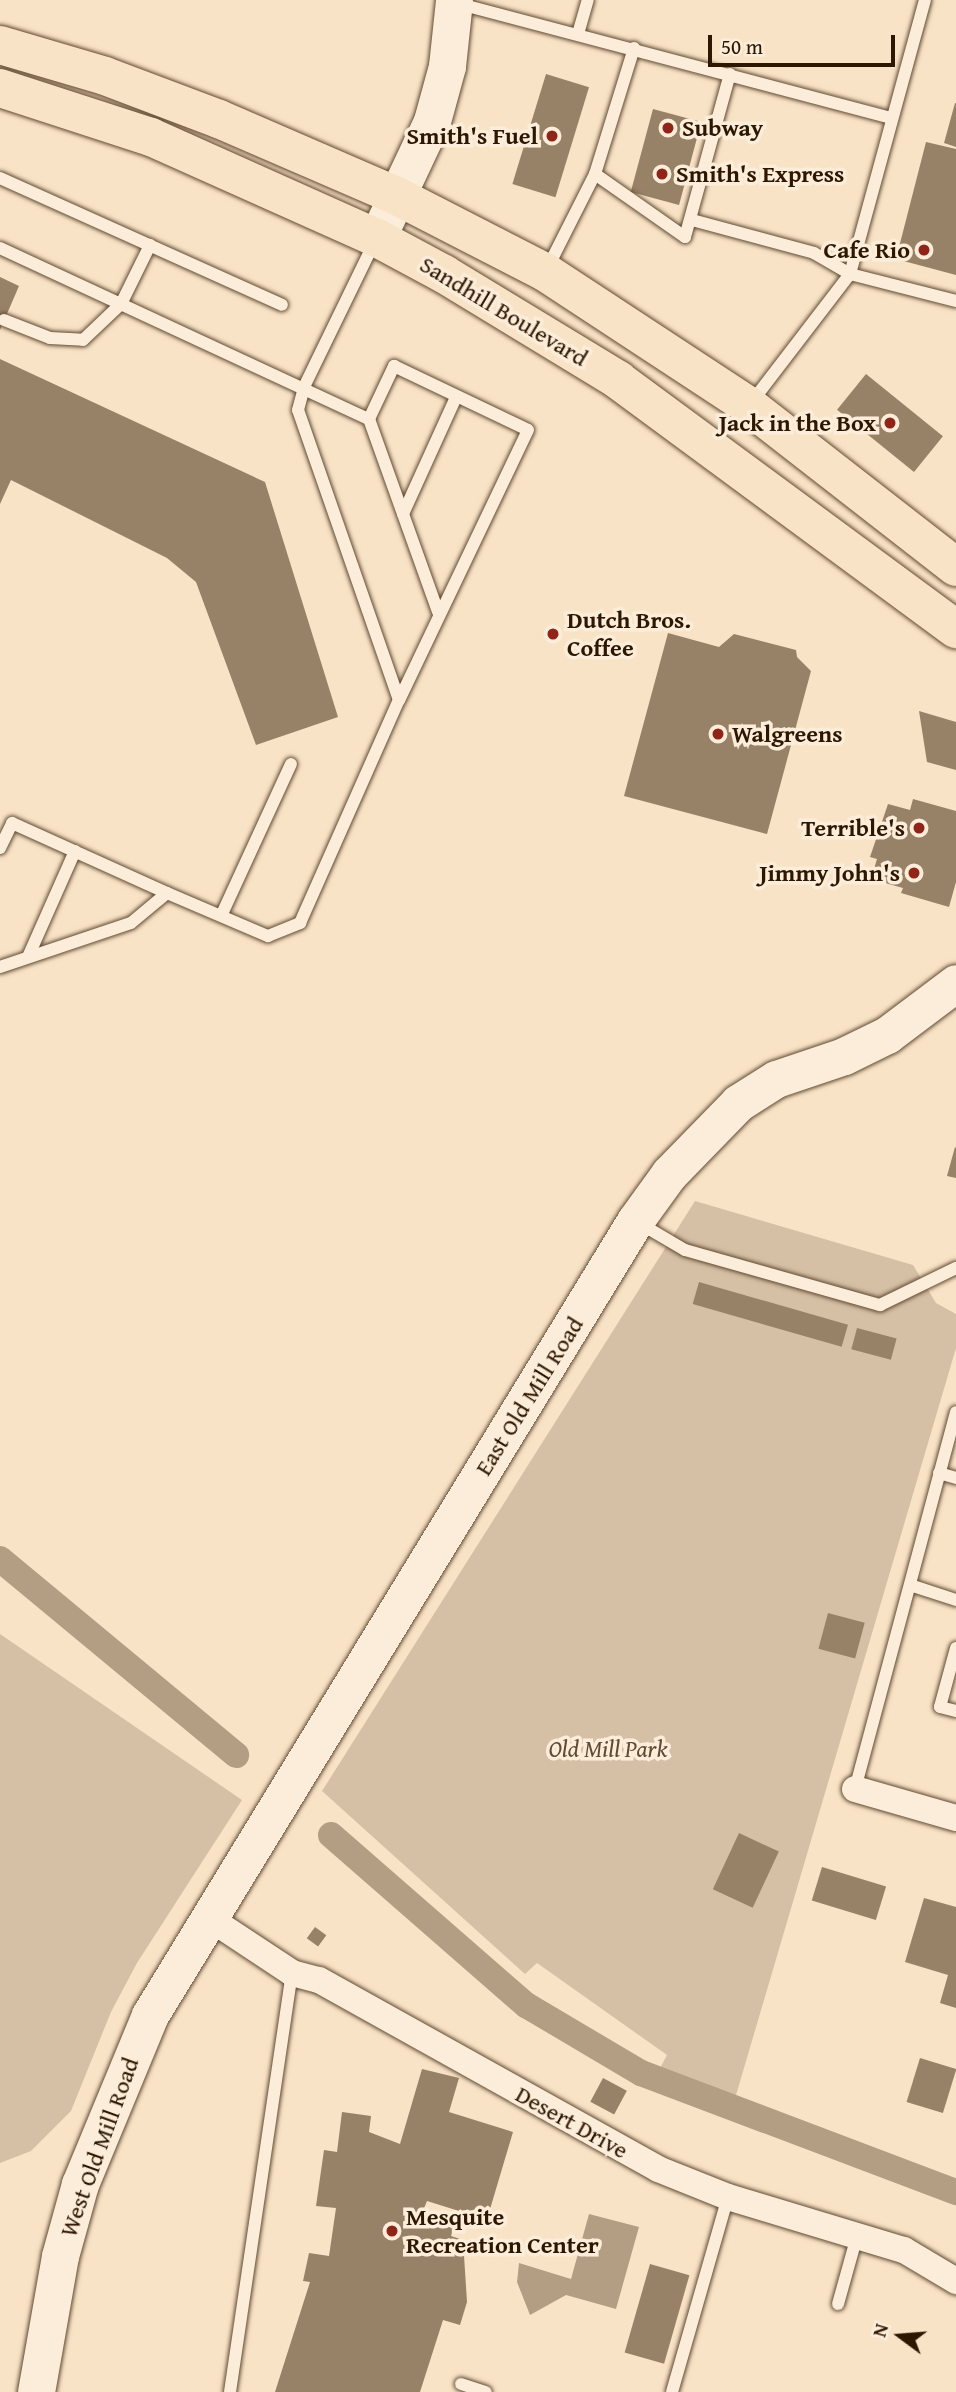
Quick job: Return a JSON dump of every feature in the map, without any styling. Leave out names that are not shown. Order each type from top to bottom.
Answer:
[{"type":"main road","name":"Sandhill Boulevard","points":[[0,45],[132,85],[397,196],[545,272],[749,406],[956,566]]},
{"type":"main road","name":"Sandhill Boulevard","points":[[0,88],[151,137],[377,238],[513,314],[618,380],[956,629]]},
{"type":"street","points":[[377,238],[432,121],[447,66],[454,1]]},
{"type":"street","name":"East Old Mill Road","points":[[209,1918],[635,1221],[669,1174],[738,1103],[776,1079],[844,1056],[887,1035],[956,983]]},
{"type":"street","points":[[855,1789],[956,1818]]},
{"type":"street","name":"Desert Drive","points":[[209,1918],[292,1973],[319,1980],[658,2169],[727,2197],[904,2250],[956,2281]]},
{"type":"street","name":"West Old Mill Road","points":[[36,2392],[60,2256],[80,2184],[150,2015],[209,1918]]},
{"type":"lane","points":[[578,34],[588,0]]},
{"type":"lane","points":[[749,406],[850,274],[925,0]]},
{"type":"lane","points":[[454,1],[892,117]]},
{"type":"lane","points":[[545,272],[595,174],[634,48]]},
{"type":"lane","points":[[595,174],[685,237],[692,220],[730,74]]},
{"type":"lane","points":[[0,178],[282,305]]},
{"type":"lane","points":[[692,220],[814,253],[850,274],[956,301]]},
{"type":"lane","points":[[377,238],[304,387],[298,410],[399,700]]},
{"type":"lane","points":[[4,320],[50,338],[83,340],[121,304],[150,245]]},
{"type":"lane","points":[[0,248],[369,419],[438,612]]},
{"type":"lane","points":[[0,848],[12,823],[268,936],[300,923],[438,612],[528,430],[394,366],[369,419]]},
{"type":"lane","points":[[403,514],[456,397]]},
{"type":"lane","points":[[222,914],[291,764]]},
{"type":"lane","points":[[28,957],[75,851]]},
{"type":"lane","points":[[0,967],[131,923],[167,893]]},
{"type":"lane","points":[[635,1221],[685,1250],[880,1305],[956,1268]]},
{"type":"lane","points":[[855,1789],[956,1412]]},
{"type":"lane","points":[[940,1473],[956,1478]]},
{"type":"lane","points":[[909,1585],[956,1600]]},
{"type":"lane","points":[[956,1648],[940,1707],[956,1711]]},
{"type":"lane","points":[[230,2392],[292,1973]]},
{"type":"lane","points":[[672,2392],[727,2197]]},
{"type":"lane","points":[[838,2304],[857,2236]]},
{"type":"lane","points":[[461,2384],[486,2392]]},
{"type":"green space","name":"Old Mill Park","points":[[695,1201],[913,1265],[936,1303],[956,1314],[956,1348],[734,2102],[658,2072],[667,2055],[537,1963],[525,1974],[322,1791]]},
{"type":"green space","points":[[0,1634],[242,1800],[137,1963],[111,2012],[71,2111],[31,2151],[0,2163]]},
{"type":"shaded area","points":[[589,2214],[639,2227],[616,2309],[566,2295],[530,2315],[517,2282],[519,2263],[571,2279]]},
{"type":"building","name":"Smith's Fuel","points":[[546,74],[589,87],[555,197],[512,184]]},
{"type":"building","points":[[956,103],[956,147],[944,143]]},
{"type":"building","name":"Smith's Express","points":[[653,109],[701,122],[679,205],[631,192]]},
{"type":"building","points":[[926,142],[956,149],[956,275],[896,259]]},
{"type":"building","points":[[0,277],[19,286],[0,330]]},
{"type":"building","points":[[0,359],[265,482],[338,717],[256,745],[196,582],[167,558],[11,480],[0,504]]},
{"type":"building","name":"Jack in the Box","points":[[866,374],[943,436],[914,472],[837,410]]},
{"type":"building","name":"Walgreens","points":[[668,633],[719,647],[734,634],[796,650],[797,657],[811,671],[767,834],[624,796]]},
{"type":"building","points":[[919,711],[956,722],[956,770],[927,762]]},
{"type":"building","points":[[913,799],[956,811],[956,882],[949,907],[901,893],[903,888],[871,879],[877,859],[870,857],[888,804],[910,810]]},
{"type":"building","points":[[956,1148],[956,1178],[947,1176]]},
{"type":"building","points":[[699,1282],[848,1325],[842,1347],[693,1304]]},
{"type":"building","points":[[857,1328],[897,1339],[891,1360],[851,1349]]},
{"type":"building","points":[[828,1613],[865,1623],[855,1659],[818,1649]]},
{"type":"building","points":[[739,1833],[779,1852],[753,1908],[713,1889]]},
{"type":"building","points":[[822,1867],[886,1887],[876,1920],[812,1900]]},
{"type":"building","points":[[924,1898],[956,1907],[956,2008],[940,2003],[948,1975],[905,1962]]},
{"type":"building","points":[[315,1927],[326,1935],[318,1947],[307,1938]]},
{"type":"building","points":[[920,2058],[956,2069],[943,2113],[907,2102]]},
{"type":"building","name":"Mesquite Recreation Center","points":[[422,2069],[459,2078],[449,2112],[513,2132],[485,2226],[473,2221],[475,2216],[427,2201],[422,2213],[455,2223],[451,2236],[463,2240],[467,2302],[460,2325],[443,2320],[420,2392],[275,2392],[310,2282],[303,2281],[309,2253],[329,2256],[336,2208],[316,2206],[324,2150],[337,2152],[342,2112],[371,2116],[369,2132],[400,2144]]},
{"type":"building","points":[[603,2078],[627,2091],[614,2115],[590,2102]]},
{"type":"building","points":[[650,2264],[689,2275],[664,2364],[625,2352]]},
{"type":"waterway","points":[[0,1559],[236,1755]]},
{"type":"waterway","points":[[331,1835],[526,2005],[641,2073],[956,2192]]},
{"type":"place","name":"Subway","points":[[668,128]]},
{"type":"place","name":"Smith's Fuel","points":[[552,136]]},
{"type":"place","name":"Smith's Express","points":[[662,174]]},
{"type":"place","name":"Cafe Rio","points":[[924,250]]},
{"type":"place","name":"Jack in the Box","points":[[890,423]]},
{"type":"place","name":"Dutch Bros. Coffee","points":[[553,634]]},
{"type":"place","name":"Walgreens","points":[[718,734]]},
{"type":"place","name":"Terrible's","points":[[919,828]]},
{"type":"place","name":"Jimmy John's","points":[[914,873]]},
{"type":"place","name":"Mesquite Recreation Center","points":[[392,2231]]}]
